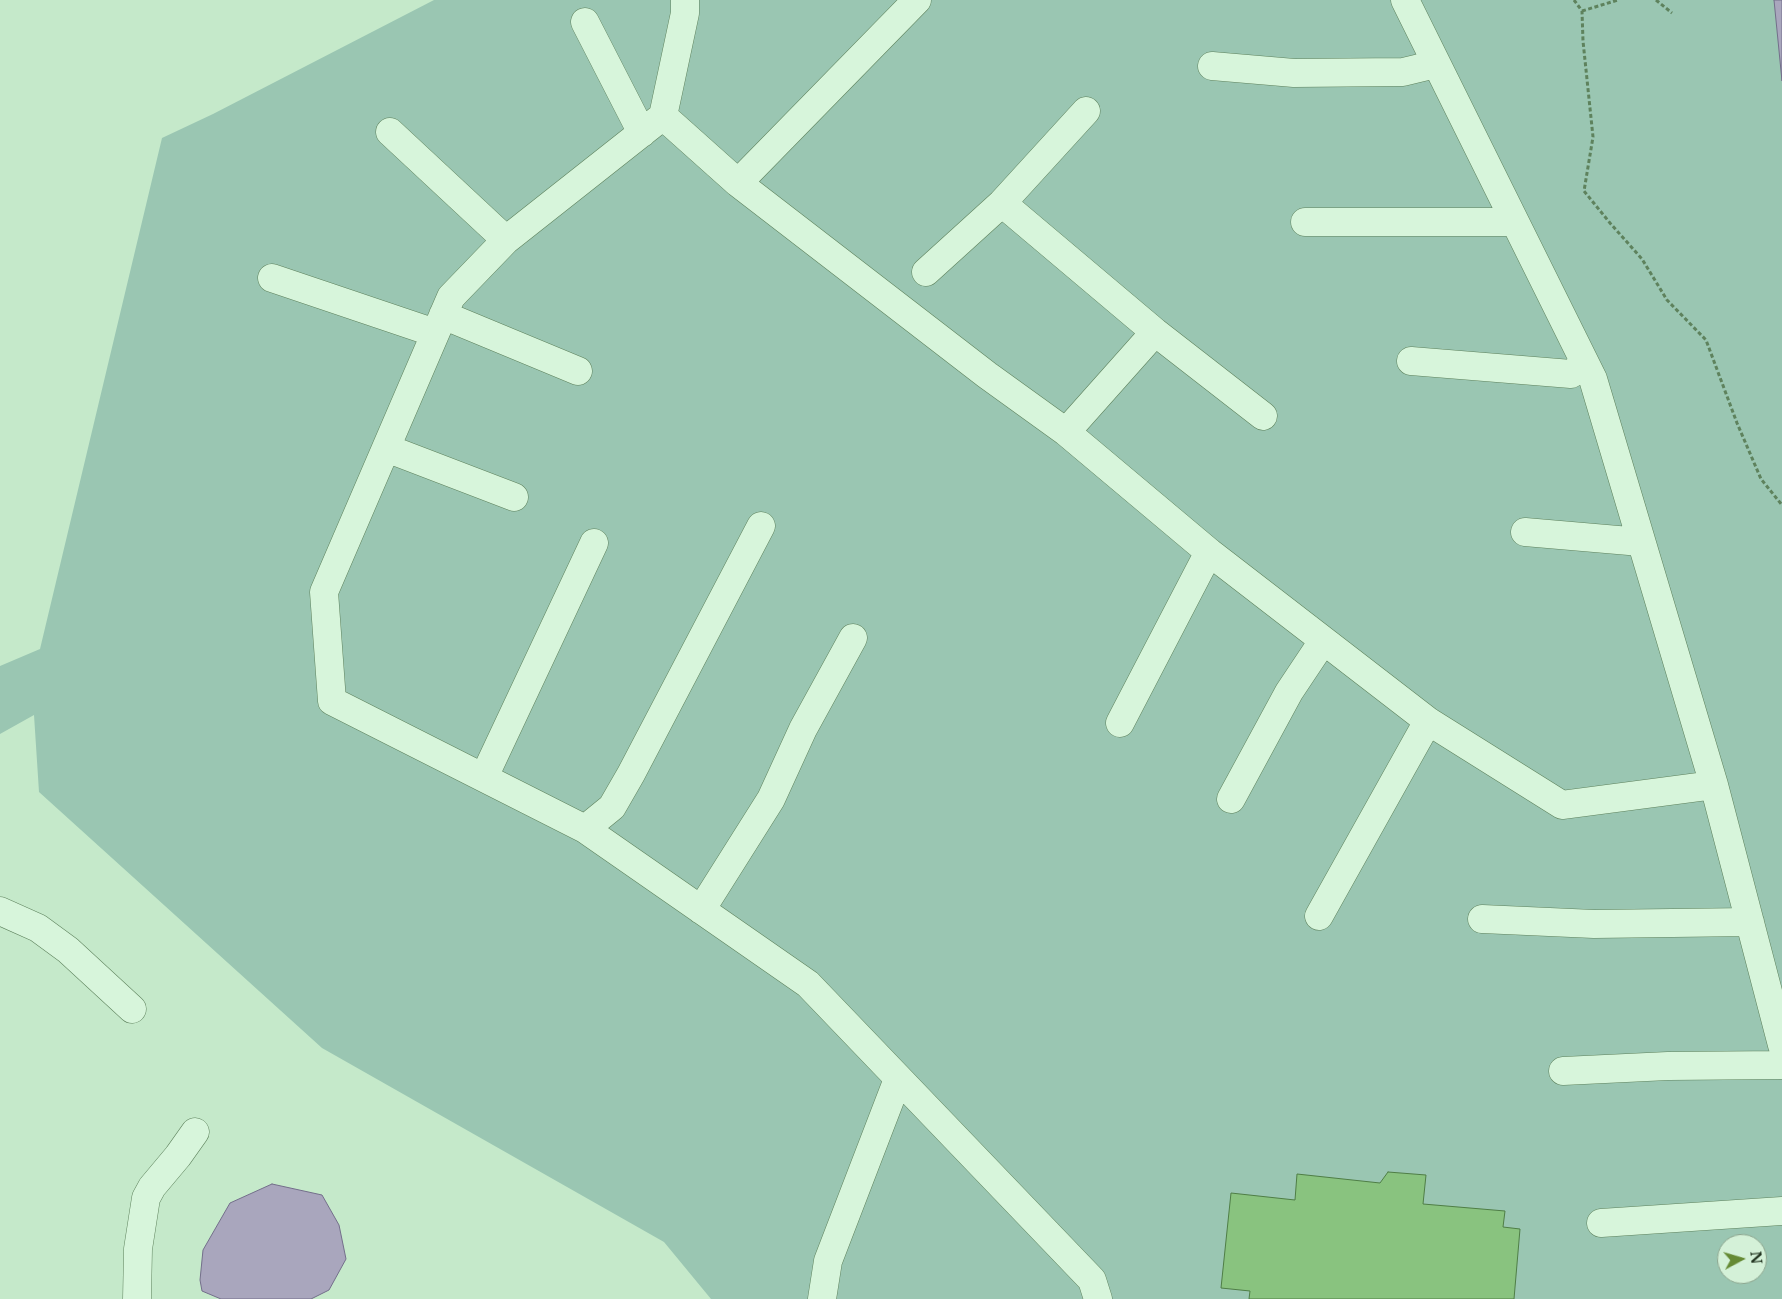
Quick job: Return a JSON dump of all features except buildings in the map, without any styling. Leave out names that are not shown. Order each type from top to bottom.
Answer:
[{"type":"street","points":[[685,0],[685,13],[663,116],[506,240],[451,297],[324,592],[332,701],[585,829],[808,984],[1092,1280],[1098,1299]]},
{"type":"street","points":[[738,183],[917,0]]},
{"type":"street","points":[[1404,0],[1593,379],[1714,785],[1782,1045]]},
{"type":"street","points":[[585,22],[642,133]]},
{"type":"street","points":[[1212,66],[1304,73],[1403,72],[1436,64]]},
{"type":"street","points":[[926,272],[1002,203],[1086,111]]},
{"type":"street","points":[[663,116],[738,183],[987,375],[1066,432],[1209,552],[1428,721],[1562,805],[1714,785]]},
{"type":"street","points":[[390,132],[506,240]]},
{"type":"street","points":[[1002,203],[1155,332],[1263,416]]},
{"type":"street","points":[[1305,222],[1515,222]]},
{"type":"street","points":[[272,278],[439,324],[578,370]]},
{"type":"street","points":[[1066,432],[1155,332]]},
{"type":"street","points":[[1411,361],[1571,374],[1585,364]]},
{"type":"street","points":[[386,448],[514,497]]},
{"type":"street","points":[[585,829],[612,807],[627,782],[760,526]]},
{"type":"street","points":[[1524,532],[1641,542]]},
{"type":"street","points":[[484,778],[594,543]]},
{"type":"street","points":[[1120,723],[1209,552]]},
{"type":"street","points":[[701,910],[771,800],[803,729],[853,638]]},
{"type":"street","points":[[1231,799],[1289,692],[1323,641]]},
{"type":"street","points":[[1319,916],[1428,721]]},
{"type":"street","points":[[0,911],[38,928],[68,950],[132,1009]]},
{"type":"street","points":[[1482,919],[1594,924],[1750,922]]},
{"type":"street","points":[[1563,1071],[1668,1066],[1782,1065]]},
{"type":"street","points":[[822,1299],[828,1261],[898,1079]]},
{"type":"street","points":[[137,1299],[138,1249],[146,1198],[195,1132]]},
{"type":"street","points":[[1602,1223],[1782,1212]]},
{"type":"path","points":[[1574,0],[1582,10],[1583,41],[1593,137],[1584,191],[1642,259],[1667,300],[1706,340],[1737,423],[1761,479],[1782,505]]},
{"type":"path","points":[[1582,10],[1618,0]]},
{"type":"path","points":[[1656,0],[1672,13]]},
{"type":"green space","points":[[434,0],[1782,0],[1782,1299],[711,1299],[664,1242],[322,1048],[39,792],[34,715],[0,734],[0,666],[40,649],[162,138],[213,114]]},
{"type":"shaded area","points":[[1774,0],[1782,0],[1782,81]]},
{"type":"shaded area","points":[[272,1184],[322,1195],[339,1225],[346,1259],[329,1290],[311,1299],[221,1299],[202,1291],[200,1280],[203,1250],[230,1203]]}]
